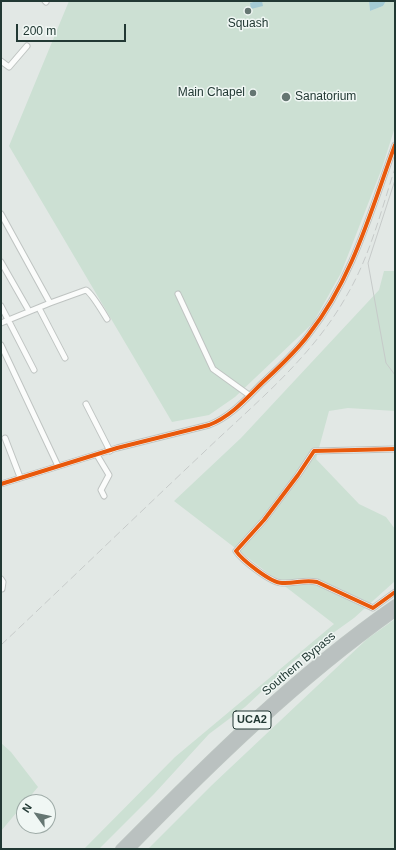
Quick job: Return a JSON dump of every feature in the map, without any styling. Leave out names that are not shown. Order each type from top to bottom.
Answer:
[{"type":"highway","name":"Southern Bypass","points":[[120,849],[187,781],[278,696],[321,660],[395,604]]},
{"type":"highway","name":"Southern Bypass","points":[[130,849],[191,787],[285,699],[349,646],[395,612]]},
{"type":"street","points":[[1,61],[9,67],[27,46]]},
{"type":"street","points":[[1,484],[110,451],[218,422],[234,410],[308,336],[339,290],[358,249],[395,145]]},
{"type":"street","points":[[1,214],[50,303]]},
{"type":"street","points":[[1,262],[29,312]]},
{"type":"street","points":[[1,323],[86,290],[97,306],[102,309],[107,319]]},
{"type":"street","points":[[178,294],[214,369],[249,395]]},
{"type":"street","points":[[1,306],[34,370]]},
{"type":"street","points":[[39,308],[65,358]]},
{"type":"street","points":[[1,345],[58,466]]},
{"type":"street","points":[[86,404],[110,451]]},
{"type":"street","points":[[5,438],[20,477]]},
{"type":"street","points":[[395,449],[314,451],[264,520],[236,551],[269,579],[280,583],[308,580],[317,582],[373,608],[395,592]]},
{"type":"street","points":[[97,455],[109,475],[101,490],[104,496]]},
{"type":"street","points":[[1,579],[3,582],[2,589]]},
{"type":"green space","points":[[69,1],[369,1],[370,11],[383,6],[386,1],[395,1],[395,127],[382,168],[341,273],[313,323],[235,397],[209,415],[172,422],[9,146]]},
{"type":"green space","points":[[384,271],[395,271],[395,411],[348,408],[329,411],[316,459],[359,504],[386,517],[395,529],[395,581],[354,618],[294,661],[245,707],[209,734],[154,794],[99,849],[84,849],[175,757],[334,624],[174,501],[241,438],[379,290]]},
{"type":"green space","points":[[395,619],[395,849],[148,849],[212,785],[367,639]]},
{"type":"green space","points":[[1,743],[11,752],[38,787],[32,794],[16,794],[16,813],[1,831]]},
{"type":"water","points":[[262,1],[263,6],[251,9],[250,3]]},
{"type":"water","points":[[369,1],[386,1],[383,6],[370,11]]},
{"type":"tram line","points":[[395,180],[368,263],[386,363],[395,375]]},
{"type":"railway","points":[[1,645],[262,398],[300,360],[333,318],[355,280],[369,249],[395,168]]},
{"type":"cycle path","points":[[1,484],[117,448],[209,425],[217,422],[237,408],[304,341],[338,290],[360,243],[395,145]]},
{"type":"cycle path","points":[[395,449],[314,451],[264,520],[236,551],[244,560],[257,570],[277,582],[317,582],[373,608],[395,592]]},
{"type":"place","name":"Squash","points":[[248,11]]},
{"type":"place","name":"Main Chapel","points":[[253,93]]},
{"type":"place","name":"Sanatorium","points":[[286,97]]}]
